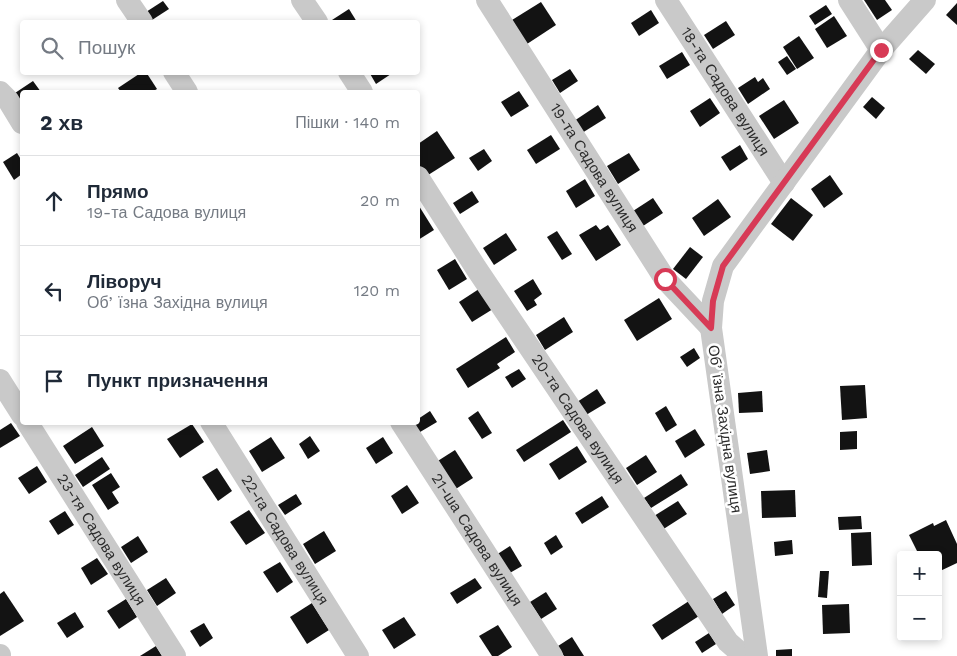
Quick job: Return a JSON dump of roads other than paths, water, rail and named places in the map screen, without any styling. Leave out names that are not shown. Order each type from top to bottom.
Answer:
[{"type":"street","points":[[127,0],[141,20]]},
{"type":"street","points":[[302,0],[316,20]]},
{"type":"street","name":"19-та Садова вулиця","points":[[487,0],[665,279],[711,328]]},
{"type":"street","name":"18-та Садова вулиця","points":[[666,0],[784,183]]},
{"type":"street","points":[[849,0],[881,50]]},
{"type":"street","name":"Обʼїзна Західна вулиця","points":[[757,656],[711,328],[713,301],[723,266],[881,50],[925,0]]},
{"type":"street","points":[[176,75],[186,90]]},
{"type":"street","points":[[351,75],[361,90]]},
{"type":"street","points":[[0,92],[8,100],[20,120]]},
{"type":"street","name":"20-та Садова вулиця","points":[[420,181],[476,268],[728,642],[744,656]]},
{"type":"street","points":[[0,380],[20,412]]},
{"type":"street","name":"23-тя Садова вулиця","points":[[29,425],[175,656]]},
{"type":"street","name":"22-га Садова вулиця","points":[[213,425],[358,656]]},
{"type":"street","name":"21-ша Садова вулиця","points":[[403,425],[552,656]]}]
